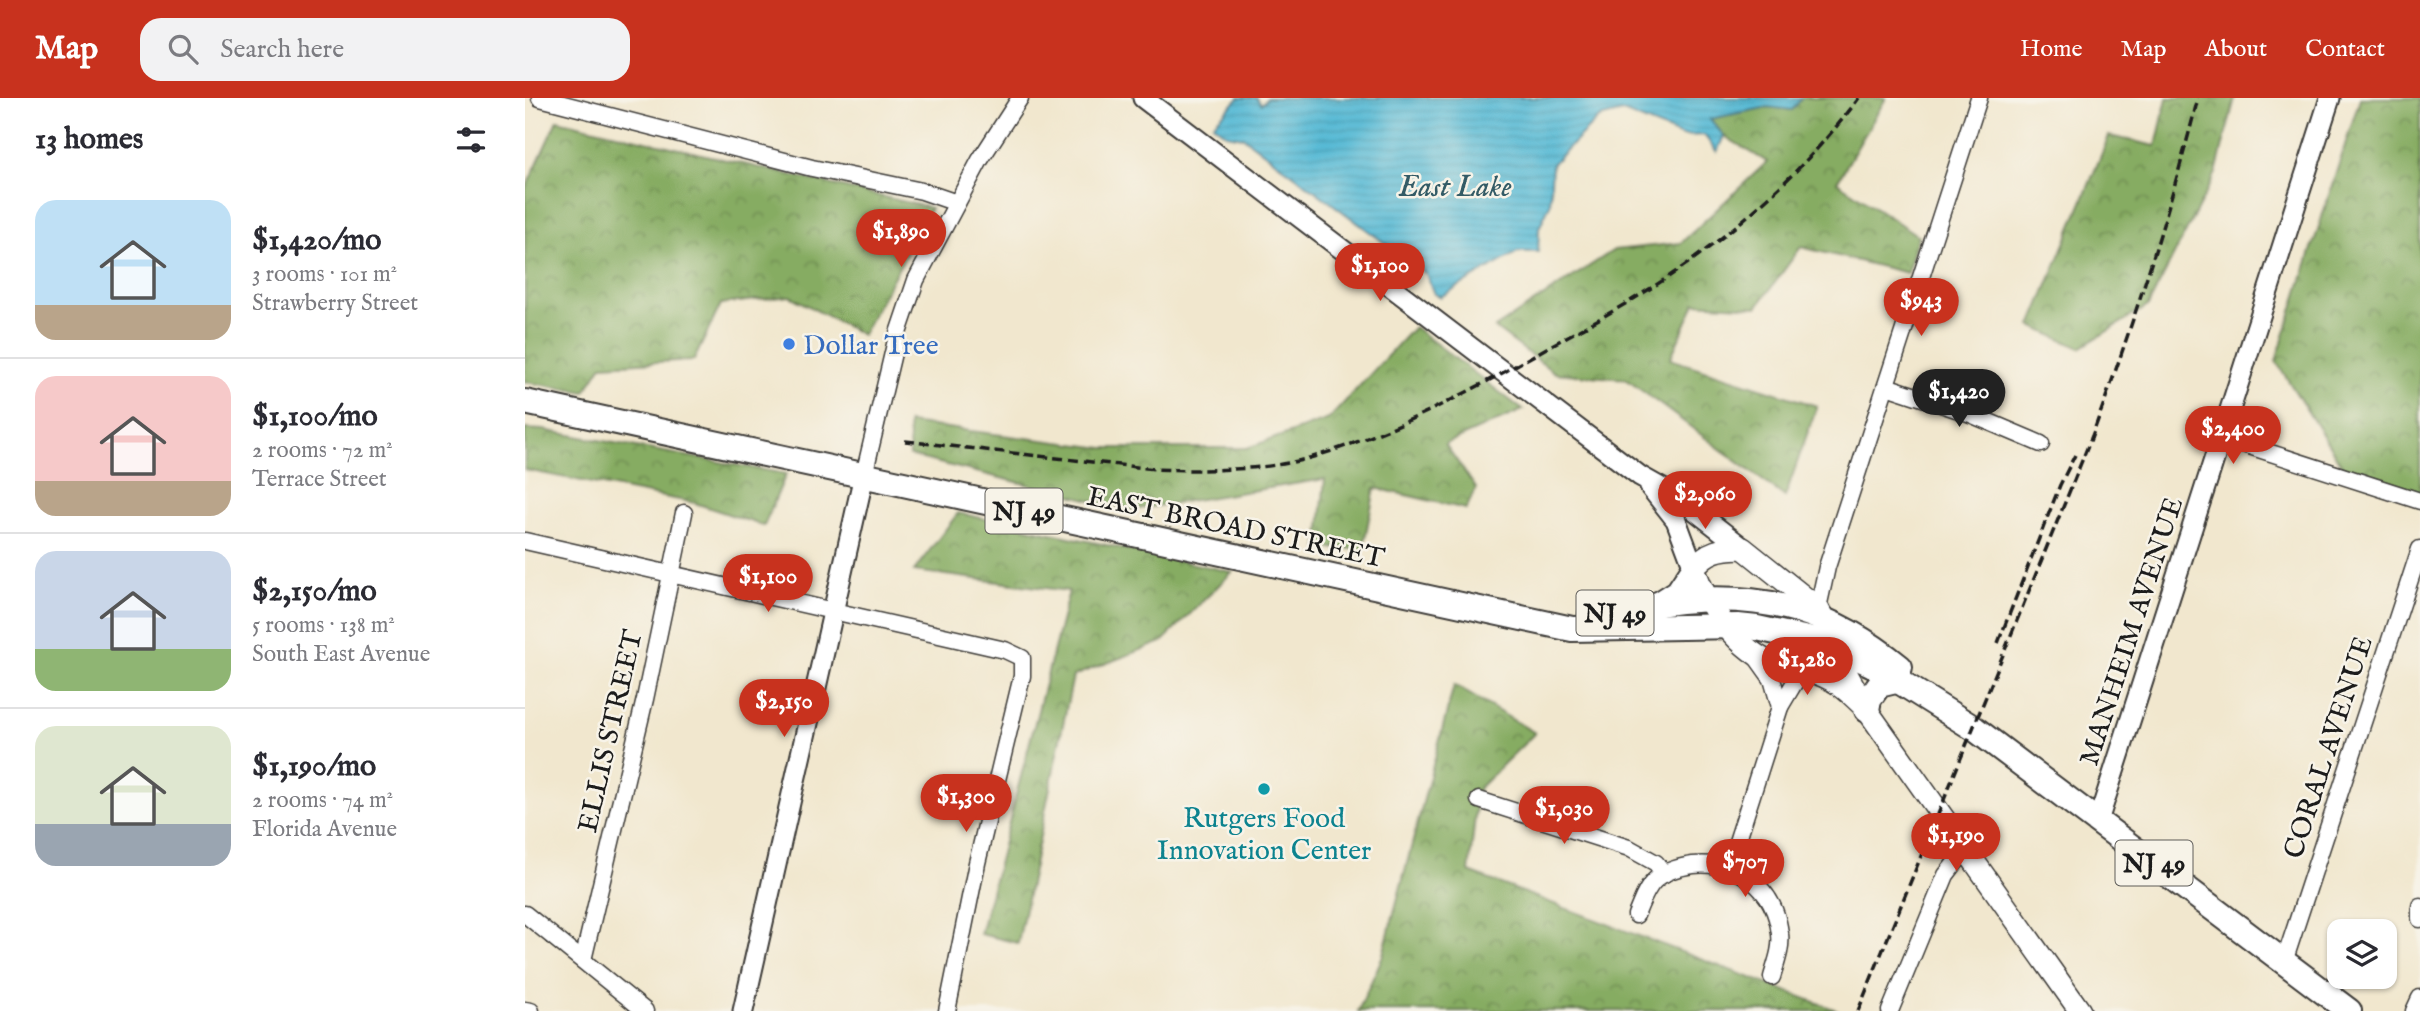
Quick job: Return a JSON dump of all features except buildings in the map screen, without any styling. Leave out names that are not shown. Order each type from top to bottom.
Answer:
[{"type":"highway","name":"EAST BROAD STREET","points":[[525,402],[1572,629],[1647,614],[1678,601],[1742,601],[1820,613]]},
{"type":"highway","points":[[1647,614],[1678,592],[1694,568]]},
{"type":"highway","name":"NJ 49","points":[[1820,613],[1879,649],[1958,717]]},
{"type":"highway","name":"EAST BROAD STREET","points":[[1647,614],[1735,635],[1757,628],[1826,643]]},
{"type":"highway","name":"NJ 49","points":[[1826,643],[1873,664],[1958,717],[2349,1011]]},
{"type":"highway","points":[[1867,710],[1869,699],[1879,685],[1900,680]]},
{"type":"main road","points":[[1867,710],[1836,681],[1771,663],[1735,635],[1706,600],[1694,568],[1714,550],[1743,548],[1795,589],[1820,613],[1826,643],[1841,663],[1867,710],[2080,1011]]},
{"type":"main road","points":[[1802,670],[1826,643]]},
{"type":"street","points":[[540,98],[812,168],[922,191],[957,203]]},
{"type":"street","points":[[743,1011],[864,475],[906,306],[916,281],[980,160],[1020,98]]},
{"type":"street","points":[[1143,98],[1640,476],[1679,498],[1743,548]]},
{"type":"street","points":[[1820,613],[1827,567],[1979,98]]},
{"type":"street","name":"MANHEIM AVENUE","points":[[2098,821],[2330,98]]},
{"type":"street","points":[[1886,386],[1968,413],[2041,444]]},
{"type":"street","points":[[2221,437],[2420,501]]},
{"type":"street","points":[[1640,476],[1676,520],[1694,568]]},
{"type":"street","name":"ELLIS STREET","points":[[583,960],[645,699],[684,513]]},
{"type":"street","points":[[525,541],[1005,650],[1022,658],[1022,676],[977,863],[947,1011]]},
{"type":"street","name":"CORAL AVENUE","points":[[2284,962],[2420,549]]},
{"type":"street","points":[[1795,589],[1813,583],[1827,567]]},
{"type":"street","points":[[1735,635],[1768,672],[1780,707]]},
{"type":"street","points":[[1728,867],[1780,707],[1802,670]]},
{"type":"street","points":[[1479,800],[1640,853],[1657,863],[1664,874]]},
{"type":"street","points":[[1890,1011],[1946,875],[1965,850]]},
{"type":"street","points":[[1636,915],[1646,891],[1654,881],[1685,866],[1710,864],[1728,867],[1744,874],[1756,884],[1772,905],[1781,936],[1772,977]]},
{"type":"street","points":[[2420,906],[2420,919]]},
{"type":"street","points":[[525,914],[645,1011]]},
{"type":"street","points":[[2414,1011],[2420,998]]},
{"type":"street","points":[[525,1010],[531,1011]]},
{"type":"green space","points":[[1802,98],[1886,98],[1837,182],[1918,236],[1907,273],[1801,247],[1757,307],[1695,303],[1670,359],[1817,406],[1785,497],[1626,379],[1555,373],[1495,328],[1614,250],[1681,243],[1767,162],[1724,136],[1710,119],[1768,107],[1792,110]]},
{"type":"green space","points":[[2167,98],[2235,98],[2216,173],[2148,306],[2080,348],[2031,326],[2109,136],[2156,146]]},
{"type":"green space","points":[[2360,98],[2420,98],[2420,500],[2349,477],[2276,361]]},
{"type":"green space","points":[[557,120],[931,208],[862,335],[790,296],[721,304],[694,360],[602,365],[585,392],[525,382],[525,190]]},
{"type":"green space","points":[[1414,327],[1523,410],[1445,444],[1476,488],[1466,509],[1375,488],[1363,549],[1318,548],[1325,479],[1132,510],[910,456],[908,423],[1104,448],[1247,448],[1329,419]]},
{"type":"green space","points":[[525,429],[786,474],[764,526],[695,503],[525,470]]},
{"type":"green space","points":[[958,513],[1232,572],[1162,642],[1073,676],[1018,943],[980,934],[1069,591],[914,571]]},
{"type":"green space","points":[[1454,685],[1535,733],[1478,789],[1469,872],[1839,1011],[1358,1011],[1382,958]]},
{"type":"water","name":"East Lake","points":[[1239,98],[1257,98],[1261,104],[1267,98],[1802,98],[1792,110],[1768,107],[1710,119],[1724,136],[1717,152],[1704,135],[1682,136],[1623,112],[1599,118],[1552,164],[1550,204],[1539,228],[1538,252],[1518,252],[1440,297],[1434,294],[1426,274],[1243,137],[1226,134],[1213,124]]},
{"type":"railway","points":[[905,441],[1155,469],[1194,470],[1235,469],[1295,462],[1343,447],[1460,396],[1608,314],[1671,275],[1722,237],[1772,194],[1819,147],[1859,98]]},
{"type":"railway","points":[[1858,1011],[2092,436],[2149,268],[2198,98]]},
{"type":"railway","points":[[1998,643],[2060,485],[2075,455]]},
{"type":"place","name":"Dollar Tree","points":[[789,344]]},
{"type":"place","name":"Rutgers Food Innovation Center","points":[[1264,789]]}]
